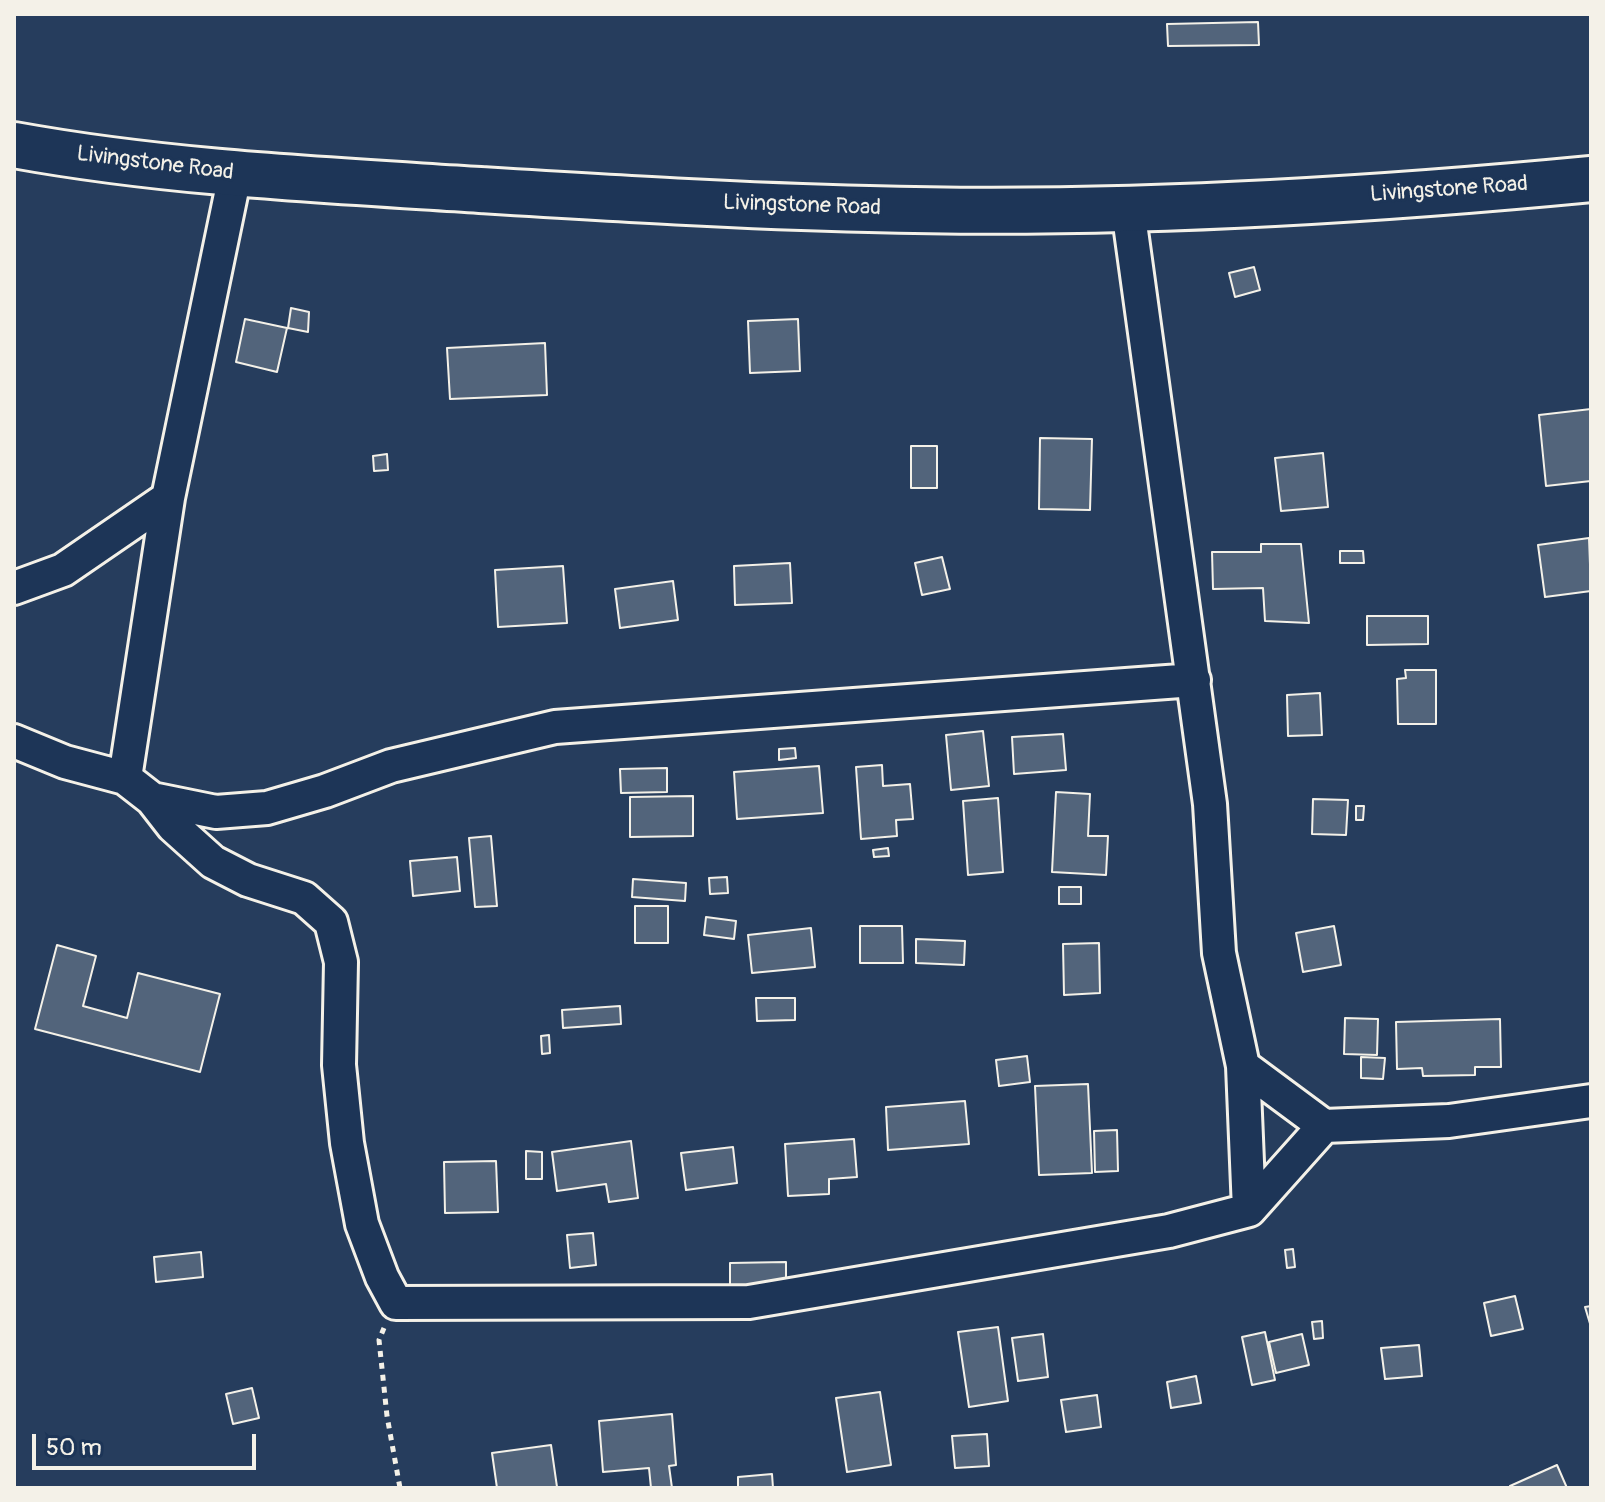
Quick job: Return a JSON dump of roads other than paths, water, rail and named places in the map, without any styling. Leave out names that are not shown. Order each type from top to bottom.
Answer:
[{"type":"highway","name":"Livingstone Road","points":[[14,145],[235,175],[575,196],[871,209],[1128,209],[1591,179]]},
{"type":"street","points":[[125,778],[168,498],[235,175]]},
{"type":"street","points":[[1128,209],[1210,804],[1219,953],[1243,1066],[1249,1210]]},
{"type":"street","points":[[14,588],[63,570],[168,498]]},
{"type":"street","points":[[152,799],[216,812],[267,808],[325,791],[391,766],[555,727],[1194,680]]},
{"type":"street","points":[[14,741],[65,762],[125,778],[152,799],[173,826],[213,862],[248,880],[304,898],[331,922],[341,962],[339,1065],[347,1143],[362,1224],[382,1277],[396,1303],[749,1302],[1169,1231],[1249,1210],[1324,1126]]},
{"type":"street","points":[[1243,1066],[1324,1126],[1449,1121],[1591,1101]]}]
